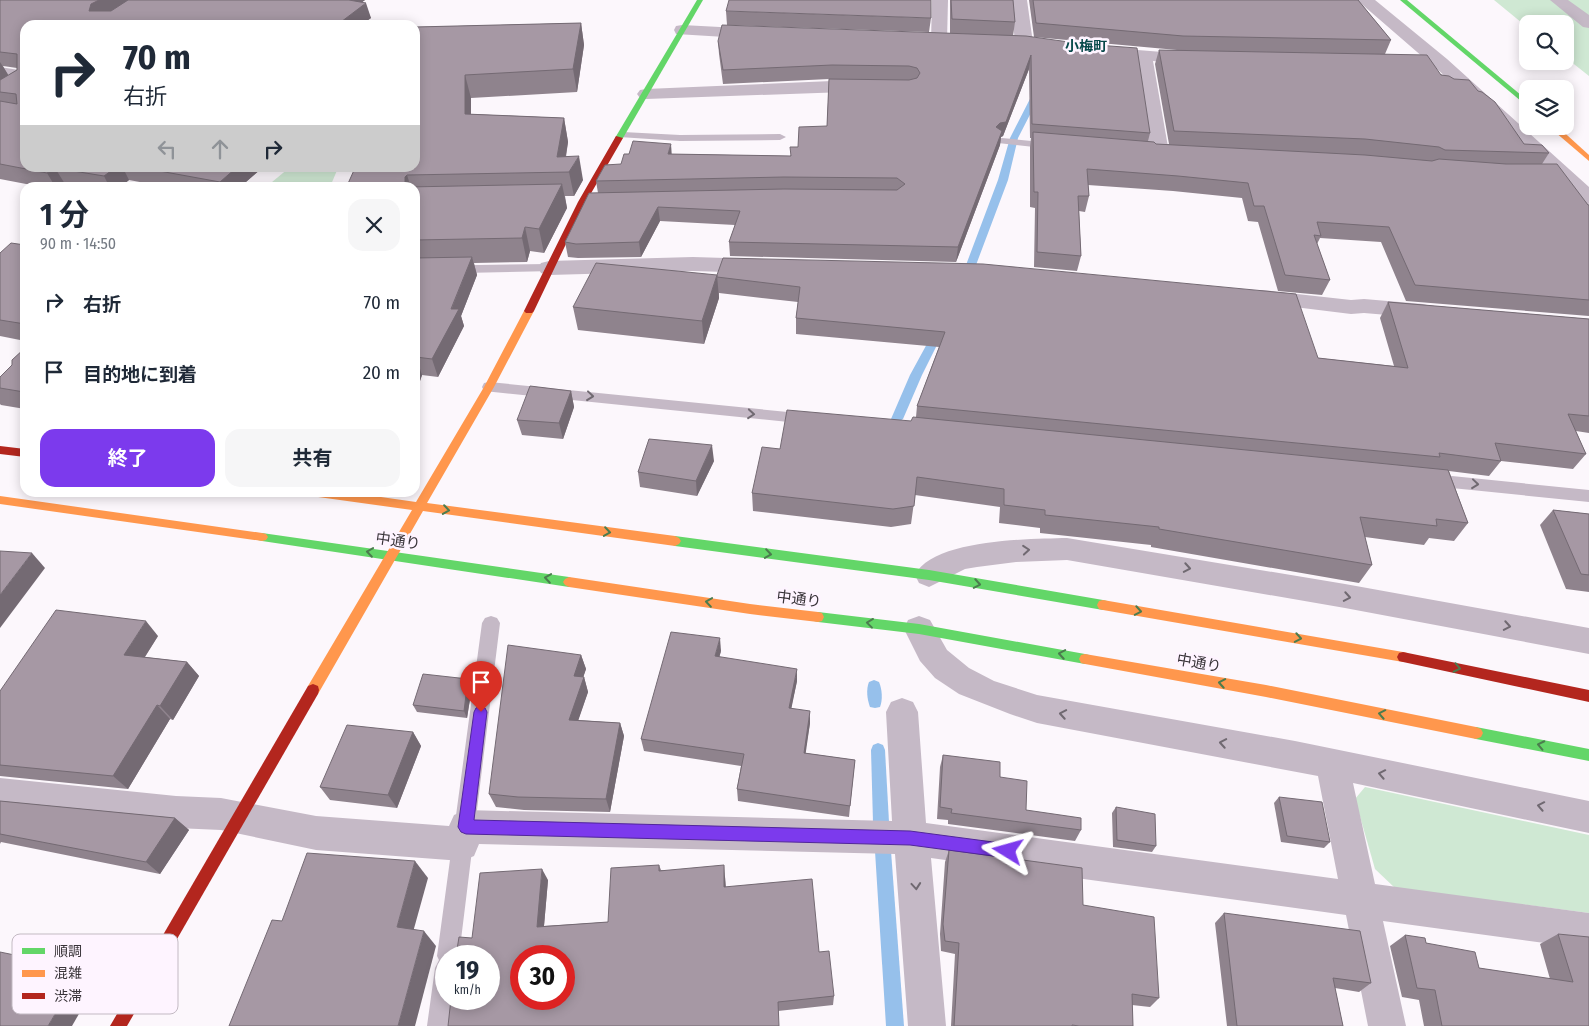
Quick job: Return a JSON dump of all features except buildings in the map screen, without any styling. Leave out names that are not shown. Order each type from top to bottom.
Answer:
[{"type":"street","points":[[172,934],[489,387],[582,202],[623,135],[700,0]]},
{"type":"street","points":[[939,41],[940,0]]},
{"type":"street","points":[[1019,0],[1024,43]]},
{"type":"street","points":[[1365,0],[1441,63],[1589,198]]},
{"type":"street","points":[[1403,0],[1519,97]]},
{"type":"street","points":[[1558,0],[1589,23]]},
{"type":"street","points":[[682,30],[772,34]]},
{"type":"street","points":[[920,40],[958,41]]},
{"type":"street","points":[[1005,42],[1043,45]]},
{"type":"street","points":[[1080,51],[1208,59]]},
{"type":"street","points":[[1143,56],[1152,152],[1208,155]]},
{"type":"street","points":[[1376,62],[1441,63]]},
{"type":"street","points":[[646,94],[832,86],[880,87]]},
{"type":"street","points":[[1562,135],[1589,159]]},
{"type":"street","points":[[549,268],[693,264],[779,266]]},
{"type":"street","points":[[1243,295],[1351,307],[1364,306],[1446,313]]},
{"type":"street","points":[[0,450],[20,452]]},
{"type":"street","points":[[347,497],[929,575],[1378,652],[1589,696]]},
{"type":"street","name":"中通り","points":[[0,500],[393,555],[750,609],[918,629],[1266,690],[1589,755]]},
{"type":"street","points":[[929,575],[965,558],[1027,550],[1067,549],[1165,564],[1584,640]]},
{"type":"street","points":[[918,629],[935,657],[950,673],[1008,700],[1037,709],[1332,764],[1589,817]]},
{"type":"street","points":[[902,712],[910,838],[914,860],[927,1026]]},
{"type":"street","points":[[1332,764],[1387,1026]]},
{"type":"street","points":[[0,794],[240,817],[316,833],[910,838],[1589,931]]},
{"type":"street","points":[[118,1026],[125,1014]]},
{"type":"lane","points":[[0,70],[20,76]]},
{"type":"lane","points":[[623,135],[680,138],[780,137]]},
{"type":"lane","points":[[1002,142],[1066,147]]},
{"type":"lane","points":[[1543,174],[1563,173]]},
{"type":"lane","points":[[568,202],[600,202]]},
{"type":"lane","points":[[420,270],[549,268]]},
{"type":"lane","points":[[489,387],[824,420]]},
{"type":"lane","points":[[1420,479],[1589,496]]},
{"type":"lane","points":[[449,945],[491,624]]},
{"type":"lane","points":[[439,1026],[441,1010]]},
{"type":"green space","points":[[1494,0],[1589,0],[1589,76],[1574,64],[1574,15],[1519,15],[1519,20]]},
{"type":"green space","points":[[284,172],[336,172],[332,182],[272,182]]},
{"type":"green space","points":[[1365,787],[1589,835],[1589,913],[1395,888],[1375,869],[1355,799]]},
{"type":"waterway","points":[[971,265],[1003,180],[1014,138],[1036,95]]},
{"type":"waterway","points":[[897,419],[916,375],[939,331]]},
{"type":"waterway","points":[[874,686],[875,702]]},
{"type":"waterway","points":[[878,750],[881,822]]},
{"type":"waterway","points":[[883,851],[895,1026]]},
{"type":"traffic: fast","points":[[619,138],[700,0]]},
{"type":"traffic: fast","points":[[1403,0],[1519,97]]},
{"type":"traffic: fast","points":[[262,537],[569,582]]},
{"type":"traffic: fast","points":[[675,541],[929,575],[1103,605]]},
{"type":"traffic: fast","points":[[818,617],[919,629],[1085,659]]},
{"type":"traffic: fast","points":[[1476,733],[1589,755]]},
{"type":"traffic: slow","points":[[1562,135],[1589,159]]},
{"type":"traffic: slow","points":[[313,690],[489,387],[529,311]]},
{"type":"traffic: slow","points":[[348,497],[675,541]]},
{"type":"traffic: slow","points":[[0,500],[262,537]]},
{"type":"traffic: slow","points":[[569,582],[750,609],[818,617]]},
{"type":"traffic: slow","points":[[1103,605],[1403,657]]},
{"type":"traffic: slow","points":[[1085,659],[1266,691],[1476,733]]},
{"type":"traffic: jam","points":[[529,311],[582,202],[619,138]]},
{"type":"traffic: jam","points":[[0,450],[20,452]]},
{"type":"traffic: jam","points":[[1403,657],[1589,696]]},
{"type":"traffic: jam","points":[[171,934],[313,690]]},
{"type":"traffic: jam","points":[[118,1026],[125,1014]]},
{"type":"district","name":"小梅町","points":[[1086,46]]},
{"type":"route","points":[[481,712],[466,827],[910,838],[1008,851]]}]
